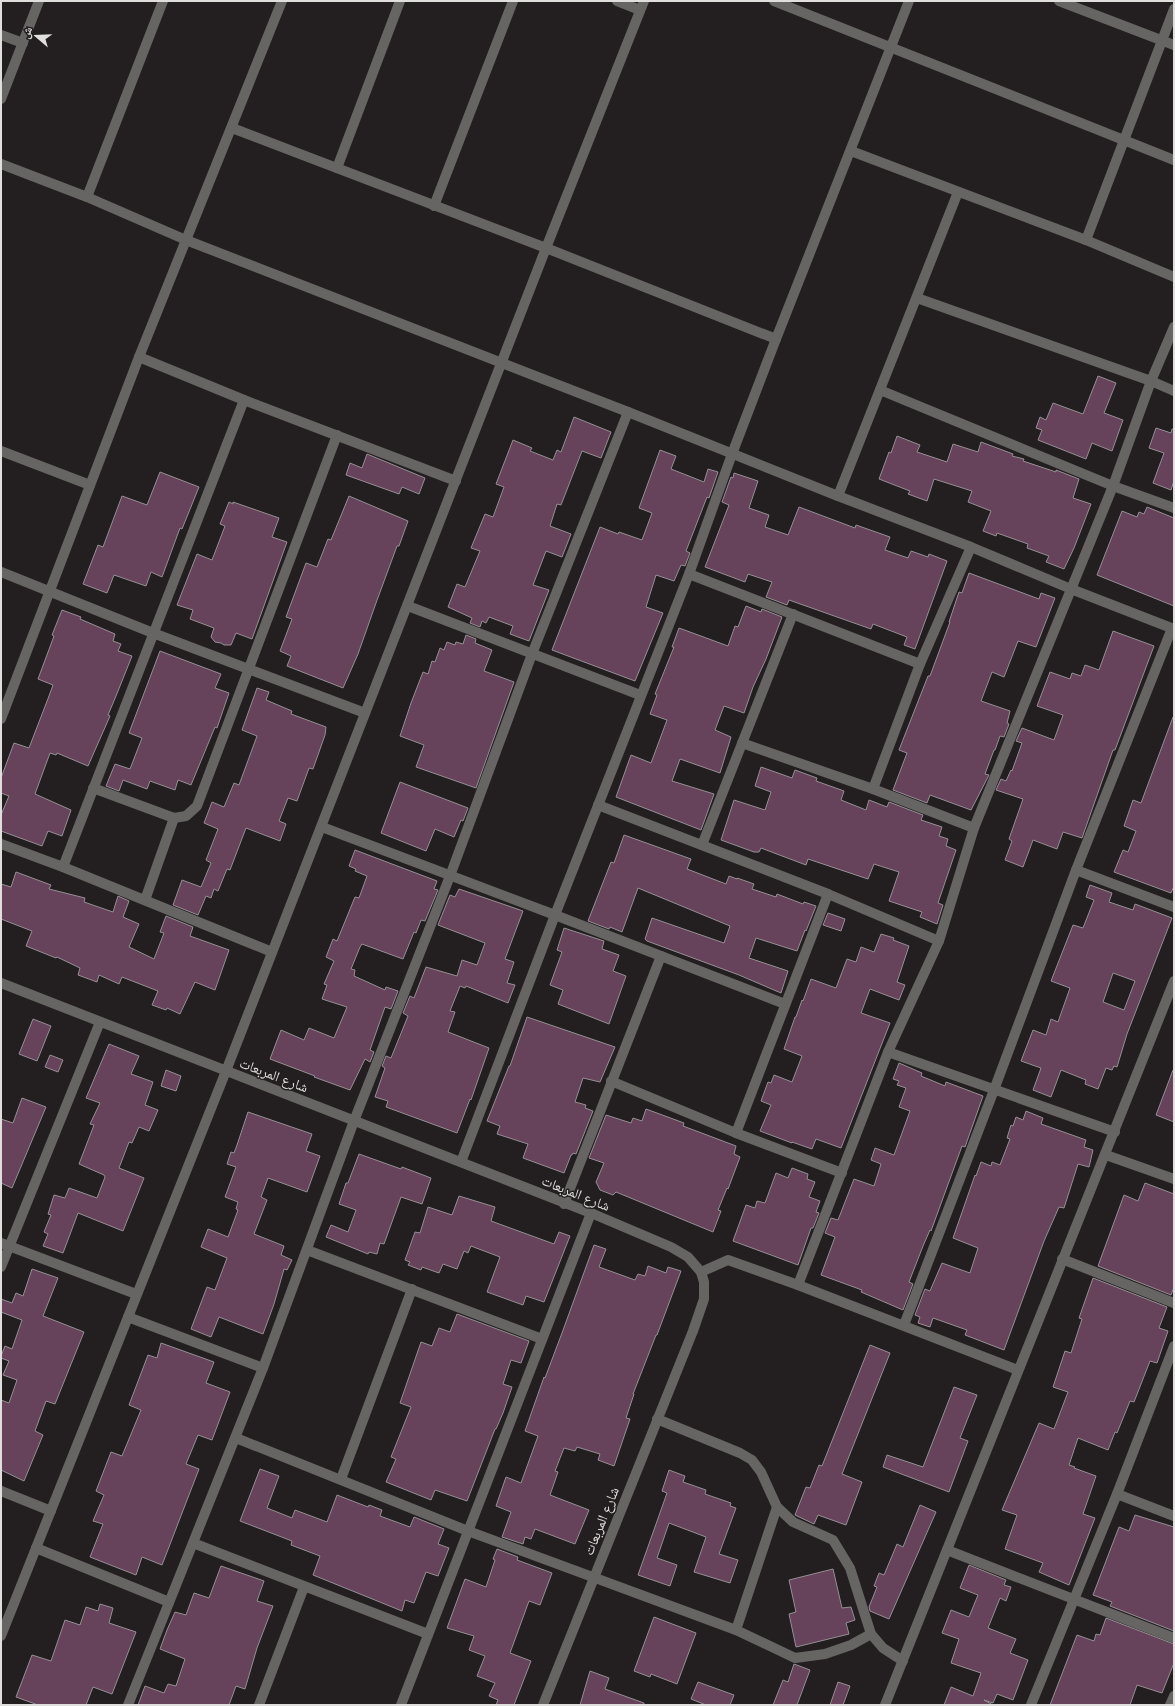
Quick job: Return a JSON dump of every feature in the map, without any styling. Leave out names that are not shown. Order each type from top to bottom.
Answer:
[{"type":"street","points":[[1,99],[39,1]]},
{"type":"street","points":[[87,198],[163,1]]},
{"type":"street","points":[[337,168],[400,1]]},
{"type":"street","points":[[434,206],[513,1]]},
{"type":"street","points":[[1,1636],[322,827],[546,248],[642,6],[617,1]]},
{"type":"street","points":[[774,1],[1174,160]]},
{"type":"street","points":[[461,1162],[640,695],[689,574],[732,454],[776,339],[909,1]]},
{"type":"street","points":[[1059,1],[1174,45]]},
{"type":"street","points":[[1,719],[139,357],[232,128],[280,2]]},
{"type":"street","points":[[1086,240],[1174,9]]},
{"type":"street","points":[[1,35],[23,43]]},
{"type":"street","points":[[232,128],[546,248],[776,339]]},
{"type":"street","points":[[851,151],[1086,240],[1174,276]]},
{"type":"street","points":[[1,164],[87,198],[186,240],[971,547],[1070,589],[1173,629],[1076,870],[904,1325]]},
{"type":"street","points":[[838,496],[958,192]]},
{"type":"street","points":[[917,298],[1151,381],[1174,391]]},
{"type":"street","points":[[798,1285],[888,1052],[939,941],[974,828],[1113,486],[1151,381],[1174,327]]},
{"type":"street","points":[[139,357],[244,400],[456,481]]},
{"type":"street","points":[[880,390],[1113,486],[1174,508]]},
{"type":"street","points":[[63,867],[244,400]]},
{"type":"street","points":[[128,1705],[236,1438],[354,1121],[450,876],[532,654],[628,412]]},
{"type":"street","points":[[93,788],[174,818],[186,816],[197,806],[248,667],[337,435]]},
{"type":"street","points":[[1,451],[90,485]]},
{"type":"street","points":[[873,789],[920,664],[971,547]]},
{"type":"street","points":[[1,572],[153,633],[248,667],[307,692],[366,713]]},
{"type":"street","points":[[689,574],[920,664]]},
{"type":"street","points":[[408,606],[640,695]]},
{"type":"street","points":[[702,845],[792,614]]},
{"type":"street","points":[[742,743],[873,789],[974,828]]},
{"type":"street","points":[[598,805],[828,894],[939,941]]},
{"type":"street","points":[[145,900],[174,818]]},
{"type":"street","points":[[322,827],[785,1004]]},
{"type":"street","points":[[1,844],[63,867],[272,952]]},
{"type":"street","points":[[1076,870],[1174,907]]},
{"type":"street","points":[[736,1133],[828,894]]},
{"type":"street","points":[[564,1204],[661,956]]},
{"type":"street","points":[[885,1705],[1174,982]]},
{"type":"street","name":"شارع المربعات","points":[[1,983],[461,1162],[671,1247],[688,1257],[701,1272],[704,1282],[704,1298],[543,1705]]},
{"type":"street","points":[[1,1267],[5,1244],[100,1022]]},
{"type":"street","points":[[888,1052],[1115,1132]]},
{"type":"street","points":[[611,1081],[736,1133],[842,1173]]},
{"type":"street","points":[[1106,1155],[1174,1179]]},
{"type":"street","points":[[401,1705],[591,1214]]},
{"type":"street","points":[[5,1244],[136,1294]]},
{"type":"street","points":[[307,1250],[542,1338]]},
{"type":"street","points":[[1062,1259],[1174,1303]]},
{"type":"street","points":[[701,1272],[728,1260],[904,1325],[1018,1370]]},
{"type":"street","points":[[341,1479],[412,1289]]},
{"type":"street","points":[[128,1317],[263,1368]]},
{"type":"street","points":[[1031,1705],[1117,1494],[1174,1346]]},
{"type":"street","points":[[657,1419],[740,1453],[752,1460],[761,1472],[777,1507],[793,1522],[833,1540],[850,1568],[871,1634],[883,1648],[902,1661]]},
{"type":"street","points":[[236,1438],[468,1530],[736,1630],[794,1658],[825,1654],[850,1645],[871,1634]]},
{"type":"street","points":[[1,1491],[51,1511]]},
{"type":"street","points":[[1117,1494],[1174,1516]]},
{"type":"street","points":[[736,1630],[777,1507]]},
{"type":"street","points":[[193,1543],[428,1634]]},
{"type":"street","points":[[36,1548],[170,1602]]},
{"type":"street","points":[[947,1550],[1174,1638]]},
{"type":"street","points":[[259,1705],[304,1587]]},
{"type":"street","points":[[1170,1705],[1174,1696]]},
{"type":"building","points":[[1098,376],[1116,383],[1104,413],[1123,420],[1112,451],[1092,443],[1086,459],[1038,440],[1042,430],[1036,428],[1040,417],[1046,420],[1053,403],[1083,414]]},
{"type":"building","points":[[574,417],[611,432],[601,458],[582,451],[561,505],[557,504],[550,526],[571,534],[562,557],[546,551],[533,585],[549,590],[529,641],[510,634],[513,626],[489,617],[486,623],[482,621],[480,627],[470,623],[472,618],[448,607],[457,584],[465,587],[480,551],[471,548],[485,514],[493,517],[504,487],[496,484],[513,440],[532,448],[530,451],[553,460],[557,450],[561,452]]},
{"type":"building","points":[[1156,428],[1171,433],[1172,429],[1174,429],[1174,481],[1171,490],[1153,483],[1164,453],[1149,448]]},
{"type":"building","points":[[897,436],[920,445],[917,452],[947,462],[953,444],[978,452],[981,442],[1013,454],[1012,456],[1024,459],[1023,461],[1056,472],[1056,470],[1079,479],[1073,498],[1091,504],[1064,569],[1046,562],[1049,556],[1027,548],[1028,544],[997,533],[996,536],[983,531],[991,511],[968,502],[972,491],[934,479],[927,501],[908,494],[910,491],[879,479],[889,452],[891,453]]},
{"type":"building","points":[[660,450],[676,456],[671,469],[704,482],[708,469],[718,472],[709,498],[707,497],[686,551],[690,553],[685,566],[681,565],[674,581],[656,575],[646,607],[663,613],[635,681],[552,650],[600,527],[618,534],[619,532],[642,540],[652,513],[639,508]]},
{"type":"building","points":[[367,454],[425,478],[419,494],[402,487],[399,494],[346,475],[350,463],[362,468]]},
{"type":"building","points":[[160,472],[199,487],[182,529],[180,528],[162,577],[151,572],[146,586],[114,575],[107,593],[83,584],[98,545],[103,547],[122,496],[147,505]]},
{"type":"building","points":[[734,473],[758,481],[749,508],[769,515],[765,527],[788,535],[799,507],[855,528],[856,525],[890,537],[885,550],[908,558],[911,551],[928,557],[929,554],[947,561],[915,649],[904,645],[907,637],[873,624],[871,629],[789,600],[787,605],[766,597],[772,582],[748,574],[745,582],[705,567],[729,505],[722,502],[731,477],[733,478]]},
{"type":"building","points":[[349,496],[408,521],[399,546],[397,546],[358,654],[343,688],[287,666],[291,656],[280,651],[292,619],[286,617],[306,563],[317,567],[328,539],[331,540]]},
{"type":"building","points":[[229,502],[233,504],[233,502],[279,518],[272,537],[287,542],[252,639],[236,633],[231,645],[224,645],[215,642],[211,637],[214,628],[190,619],[193,610],[177,605],[197,554],[212,560],[225,526],[220,524]]},
{"type":"building","points":[[1147,507],[1174,518],[1174,606],[1097,575],[1122,511],[1137,517],[1139,512],[1144,514]]},
{"type":"building","points":[[969,573],[1039,599],[1041,593],[1055,598],[1036,647],[1018,641],[1004,677],[992,672],[981,701],[1010,711],[1007,723],[1009,724],[1004,737],[1000,736],[985,774],[989,775],[971,810],[930,795],[927,803],[893,790],[907,753],[899,750],[928,676],[930,676],[950,622],[959,592],[962,593]]},
{"type":"building","points":[[746,606],[761,612],[762,609],[782,617],[766,659],[753,687],[744,713],[724,706],[715,730],[731,737],[720,773],[680,759],[672,781],[714,794],[701,830],[616,797],[631,755],[651,763],[667,720],[650,714],[657,695],[655,694],[674,647],[672,647],[679,628],[728,646],[735,626],[738,627]]},
{"type":"building","points":[[62,610],[81,617],[80,619],[115,634],[113,641],[121,644],[118,651],[132,656],[108,715],[110,716],[88,766],[57,753],[56,755],[50,753],[35,794],[71,810],[62,836],[48,831],[42,846],[1,831],[1,815],[9,796],[1,793],[1,778],[14,743],[29,748],[53,685],[38,679],[54,636],[52,635]]},
{"type":"building","points":[[1113,631],[1154,646],[1115,750],[1113,750],[1082,838],[1063,832],[1057,849],[1033,840],[1023,867],[1005,860],[1012,841],[1009,839],[1023,799],[996,790],[1001,779],[1006,781],[1011,770],[1012,771],[1022,743],[1016,741],[1022,728],[1054,740],[1063,715],[1037,706],[1050,672],[1070,679],[1072,673],[1081,676],[1085,665],[1099,670]]},
{"type":"building","points":[[466,635],[476,639],[475,643],[492,650],[484,671],[514,682],[476,788],[416,767],[424,745],[400,736],[423,672],[428,674],[432,661],[435,662],[440,648],[444,650],[447,642],[455,645],[456,642],[463,644]]},
{"type":"building","points":[[160,651],[221,674],[215,688],[229,693],[217,728],[215,727],[191,785],[178,780],[175,790],[150,781],[147,789],[123,780],[119,791],[106,786],[115,764],[130,769],[142,738],[129,733]]},
{"type":"building","points":[[257,688],[269,692],[266,700],[292,711],[291,714],[326,727],[325,735],[313,769],[309,768],[297,801],[288,798],[279,821],[286,824],[280,841],[246,828],[230,870],[227,869],[218,891],[214,889],[211,898],[206,896],[198,915],[173,905],[182,880],[201,887],[211,863],[206,860],[218,829],[204,823],[212,802],[224,807],[234,783],[239,785],[257,736],[242,730]]},
{"type":"building","points":[[1173,717],[1174,886],[1171,893],[1114,872],[1123,850],[1128,852],[1136,831],[1124,826],[1133,800],[1141,803]]},
{"type":"building","points":[[761,767],[792,778],[795,770],[817,778],[816,781],[844,791],[841,800],[866,810],[869,800],[887,807],[889,802],[923,815],[921,820],[942,827],[939,836],[948,839],[946,846],[956,850],[938,903],[943,905],[937,924],[920,917],[922,912],[889,901],[899,872],[874,864],[868,879],[808,859],[806,865],[761,848],[759,852],[754,852],[721,840],[734,800],[765,810],[771,792],[755,786]]},
{"type":"building","points":[[400,782],[468,808],[454,837],[435,829],[426,851],[381,833]]},
{"type":"building","points":[[624,835],[691,859],[687,869],[726,884],[729,876],[754,884],[752,889],[776,897],[777,894],[803,904],[804,902],[816,906],[797,951],[756,938],[749,958],[788,971],[781,993],[739,975],[647,941],[645,939],[652,918],[724,943],[730,926],[638,888],[622,932],[588,921],[611,862],[614,863]]},
{"type":"building","points":[[355,850],[437,881],[434,889],[438,890],[425,921],[421,920],[416,933],[414,932],[403,959],[362,944],[360,947],[351,969],[355,970],[354,976],[385,990],[386,987],[398,991],[391,1009],[385,1007],[370,1050],[374,1052],[370,1062],[365,1059],[350,1090],[270,1059],[281,1030],[304,1040],[309,1028],[334,1038],[347,1007],[322,999],[327,985],[324,984],[334,961],[326,957],[333,939],[337,941],[355,897],[359,898],[367,876],[355,871],[356,869],[349,866]]},
{"type":"building","points":[[16,872],[51,885],[49,889],[85,898],[84,902],[113,912],[118,896],[129,901],[123,917],[139,924],[129,947],[154,959],[164,933],[160,932],[166,916],[193,927],[190,936],[229,950],[215,990],[195,982],[180,1014],[167,1008],[166,1010],[152,1005],[158,991],[122,977],[119,984],[99,975],[97,982],[78,975],[80,968],[57,957],[56,958],[26,946],[32,931],[1,919],[1,884],[11,887]]},
{"type":"building","points":[[1090,885],[1112,893],[1109,902],[1133,910],[1135,904],[1172,918],[1127,1034],[1117,1067],[1114,1066],[1112,1070],[1106,1068],[1098,1089],[1085,1084],[1086,1080],[1061,1070],[1051,1097],[1033,1090],[1041,1068],[1021,1061],[1033,1030],[1046,1035],[1051,1019],[1058,1022],[1070,988],[1051,981],[1073,925],[1083,928],[1094,900],[1086,897]],"holes":[[[1113,973],[1135,981],[1124,1010],[1103,1002]]]},
{"type":"building","points":[[459,889],[523,911],[505,959],[514,962],[507,983],[515,985],[508,1003],[466,986],[465,988],[460,986],[450,1011],[455,1012],[448,1032],[489,1048],[471,1100],[470,1099],[457,1133],[386,1107],[388,1101],[375,1097],[385,1068],[382,1066],[386,1056],[391,1058],[408,1016],[403,1013],[410,996],[414,998],[426,967],[457,976],[462,960],[477,965],[485,943],[438,925],[450,895],[455,897]]},
{"type":"building","points":[[828,913],[845,919],[841,931],[823,925]]},
{"type":"building","points":[[564,928],[604,941],[602,949],[619,955],[613,971],[626,976],[609,1024],[558,1004],[563,990],[550,985],[562,952],[557,950]]},
{"type":"building","points":[[881,934],[894,938],[893,940],[909,946],[897,982],[905,985],[899,1000],[870,989],[861,1013],[890,1023],[841,1148],[816,1139],[812,1149],[760,1131],[771,1105],[761,1101],[768,1082],[771,1083],[774,1075],[792,1082],[802,1056],[784,1049],[795,1017],[811,979],[836,988],[847,959],[856,962],[861,947],[874,952]]},
{"type":"building","points":[[527,1017],[615,1047],[600,1082],[583,1078],[575,1102],[586,1105],[585,1108],[593,1111],[576,1154],[573,1153],[571,1155],[564,1173],[523,1158],[528,1144],[497,1134],[500,1126],[487,1121],[510,1066]]},
{"type":"building","points":[[33,1019],[51,1026],[37,1061],[19,1054]]},
{"type":"building","points":[[109,1044],[139,1056],[131,1074],[153,1082],[145,1105],[158,1110],[149,1131],[139,1127],[132,1143],[129,1142],[119,1168],[144,1178],[123,1231],[78,1213],[63,1253],[43,1246],[48,1234],[44,1232],[51,1215],[48,1214],[54,1195],[65,1198],[69,1188],[97,1198],[105,1177],[104,1175],[79,1164],[94,1125],[90,1124],[100,1103],[86,1098]]},
{"type":"building","points":[[50,1055],[63,1060],[58,1072],[45,1067]]},
{"type":"building","points":[[899,1063],[922,1073],[921,1076],[945,1086],[946,1082],[983,1096],[965,1147],[962,1146],[931,1231],[930,1230],[909,1282],[913,1284],[903,1310],[861,1292],[862,1290],[821,1275],[835,1237],[825,1233],[831,1218],[838,1220],[854,1179],[874,1186],[881,1164],[871,1160],[875,1148],[894,1155],[910,1111],[899,1107],[906,1088],[897,1085],[899,1081],[893,1079]]},
{"type":"building","points":[[166,1070],[181,1076],[176,1091],[161,1086]]},
{"type":"building","points":[[1174,1070],[1174,1122],[1156,1115]]},
{"type":"building","points":[[22,1098],[46,1107],[12,1188],[1,1183],[1,1119],[13,1123]]},
{"type":"building","points":[[646,1109],[684,1123],[683,1126],[736,1146],[734,1154],[740,1157],[718,1210],[721,1211],[713,1232],[616,1192],[613,1195],[600,1190],[596,1182],[604,1163],[589,1158],[606,1115],[631,1123],[633,1118],[642,1121]]},
{"type":"building","points":[[1026,1111],[1043,1118],[1041,1124],[1086,1140],[1084,1147],[1093,1150],[1089,1167],[1078,1164],[1064,1208],[1059,1207],[1044,1241],[1004,1350],[965,1335],[967,1330],[933,1318],[930,1327],[918,1323],[920,1317],[915,1315],[925,1289],[930,1291],[942,1263],[970,1273],[978,1248],[953,1238],[981,1162],[991,1166],[992,1162],[1000,1165],[1010,1139],[1007,1138],[1011,1125],[1013,1126],[1016,1117],[1023,1120]]},
{"type":"building","points":[[248,1112],[312,1134],[306,1151],[320,1156],[307,1192],[268,1178],[261,1197],[267,1200],[254,1234],[284,1246],[281,1255],[292,1260],[287,1270],[284,1269],[274,1304],[263,1334],[219,1317],[211,1337],[191,1329],[207,1287],[215,1290],[227,1258],[201,1247],[208,1229],[228,1237],[238,1210],[236,1209],[238,1202],[225,1197],[236,1167],[227,1164],[231,1152],[234,1153]]},
{"type":"building","points":[[359,1154],[401,1169],[402,1167],[431,1178],[422,1204],[401,1197],[384,1244],[380,1243],[377,1254],[369,1252],[368,1254],[326,1237],[331,1225],[348,1232],[356,1210],[339,1204],[346,1183],[348,1183]]},
{"type":"building","points":[[792,1168],[808,1174],[807,1179],[815,1182],[809,1197],[820,1201],[816,1212],[819,1213],[813,1228],[811,1228],[798,1265],[733,1241],[746,1205],[755,1208],[757,1201],[765,1203],[776,1173],[788,1178]]},
{"type":"building","points":[[1145,1183],[1174,1194],[1174,1287],[1171,1295],[1098,1266],[1124,1195],[1138,1201]]},
{"type":"building","points":[[459,1196],[495,1207],[491,1221],[554,1244],[559,1232],[570,1236],[544,1302],[526,1296],[523,1305],[487,1292],[500,1257],[471,1246],[468,1253],[464,1251],[457,1269],[443,1264],[439,1273],[422,1267],[421,1270],[408,1265],[410,1262],[405,1260],[415,1232],[420,1233],[428,1207],[452,1215]]},
{"type":"building","points":[[594,1245],[606,1249],[599,1267],[635,1280],[638,1274],[645,1276],[648,1266],[666,1273],[668,1267],[681,1271],[633,1394],[626,1418],[630,1419],[614,1466],[598,1460],[600,1454],[577,1447],[575,1451],[564,1448],[555,1471],[558,1472],[550,1495],[589,1510],[575,1544],[535,1529],[531,1539],[525,1537],[523,1544],[502,1537],[511,1512],[496,1506],[506,1477],[521,1483],[538,1436],[525,1431]]},
{"type":"building","points":[[32,1269],[58,1278],[43,1316],[84,1332],[55,1404],[46,1401],[35,1431],[43,1435],[24,1481],[1,1470],[1,1400],[9,1403],[17,1380],[3,1375],[9,1361],[1,1358],[1,1356],[5,1346],[12,1349],[22,1320],[1,1312],[1,1299],[12,1303],[16,1293],[23,1296]]},
{"type":"building","points":[[1093,1278],[1167,1307],[1159,1328],[1168,1331],[1157,1363],[1150,1361],[1134,1402],[1130,1401],[1117,1433],[1115,1432],[1108,1450],[1078,1438],[1069,1465],[1096,1476],[1083,1514],[1095,1518],[1069,1585],[1039,1572],[1043,1563],[1005,1549],[1017,1515],[1002,1510],[1039,1423],[1054,1429],[1068,1392],[1053,1387],[1065,1351],[1071,1353],[1082,1319],[1079,1318]]},
{"type":"building","points":[[457,1314],[529,1341],[521,1363],[511,1360],[503,1384],[512,1387],[467,1501],[435,1490],[431,1500],[386,1482],[396,1459],[391,1457],[411,1407],[400,1403],[421,1342],[432,1346],[439,1328],[450,1332]]},
{"type":"building","points":[[161,1343],[214,1362],[206,1383],[230,1392],[212,1440],[198,1435],[186,1464],[199,1469],[162,1565],[142,1557],[136,1575],[90,1557],[103,1524],[93,1521],[104,1495],[96,1491],[111,1452],[122,1456],[141,1410],[129,1405],[148,1355],[157,1358]]},
{"type":"building","points":[[870,1345],[890,1353],[842,1474],[862,1482],[846,1525],[818,1515],[814,1524],[795,1515],[806,1487],[810,1488],[819,1465],[822,1466]]},
{"type":"building","points":[[954,1387],[977,1395],[960,1438],[968,1441],[949,1492],[883,1467],[887,1455],[923,1467]]},
{"type":"building","points":[[260,1469],[279,1476],[267,1508],[292,1518],[295,1510],[327,1522],[337,1495],[368,1507],[369,1505],[382,1510],[380,1516],[410,1527],[414,1517],[444,1529],[438,1544],[449,1548],[438,1576],[426,1572],[414,1603],[405,1600],[402,1611],[313,1575],[320,1556],[291,1545],[292,1541],[240,1521]]},
{"type":"building","points":[[669,1470],[685,1476],[683,1482],[706,1490],[705,1494],[731,1503],[730,1506],[736,1508],[719,1554],[738,1560],[730,1583],[694,1572],[706,1537],[669,1523],[657,1558],[677,1565],[670,1586],[638,1575],[667,1493],[662,1491]]},
{"type":"building","points":[[920,1505],[936,1512],[889,1619],[870,1611],[869,1607],[877,1587],[874,1586],[879,1573],[884,1575],[897,1544],[903,1547]]},
{"type":"building","points":[[1135,1515],[1174,1527],[1174,1631],[1110,1606],[1112,1602],[1093,1595],[1119,1527],[1129,1531]]},
{"type":"building","points":[[497,1549],[518,1557],[517,1560],[552,1573],[540,1605],[529,1601],[510,1653],[531,1661],[514,1705],[496,1705],[498,1700],[489,1696],[495,1683],[477,1676],[485,1656],[469,1650],[474,1636],[447,1628],[465,1579],[486,1587]]},
{"type":"building","points":[[969,1565],[1006,1580],[1004,1585],[1011,1587],[1006,1601],[1000,1598],[988,1628],[1016,1639],[1010,1653],[1028,1660],[1013,1700],[997,1694],[993,1703],[984,1700],[993,1705],[944,1705],[951,1687],[973,1696],[981,1673],[951,1663],[959,1639],[942,1633],[951,1610],[969,1617],[978,1595],[960,1588]]},
{"type":"building","points":[[221,1566],[264,1581],[257,1601],[273,1606],[257,1648],[245,1689],[236,1686],[229,1705],[138,1705],[145,1686],[164,1693],[168,1684],[176,1686],[185,1659],[160,1649],[167,1630],[175,1612],[186,1615],[194,1593],[209,1598]]},
{"type":"building","points":[[833,1569],[842,1608],[851,1607],[855,1620],[846,1623],[849,1634],[796,1647],[789,1614],[796,1612],[789,1580]]},
{"type":"building","points":[[100,1604],[113,1608],[109,1623],[136,1632],[112,1694],[93,1687],[86,1705],[38,1705],[16,1697],[32,1655],[51,1661],[65,1620],[80,1625],[86,1607],[98,1611]]},
{"type":"building","points":[[654,1617],[696,1633],[677,1684],[651,1674],[650,1677],[634,1671]]},
{"type":"building","points":[[1106,1618],[1174,1644],[1174,1663],[1162,1693],[1137,1685],[1130,1705],[1050,1705],[1077,1635],[1094,1641],[1096,1634],[1100,1635]]},
{"type":"building","points":[[794,1664],[810,1670],[797,1705],[773,1705],[783,1680],[788,1682]]},
{"type":"building","points":[[590,1671],[609,1678],[605,1689],[644,1703],[644,1705],[580,1705]]},
{"type":"building","points":[[698,1682],[734,1695],[730,1705],[706,1705],[691,1699]]},
{"type":"building","points":[[838,1682],[850,1686],[843,1705],[830,1705]]}]
